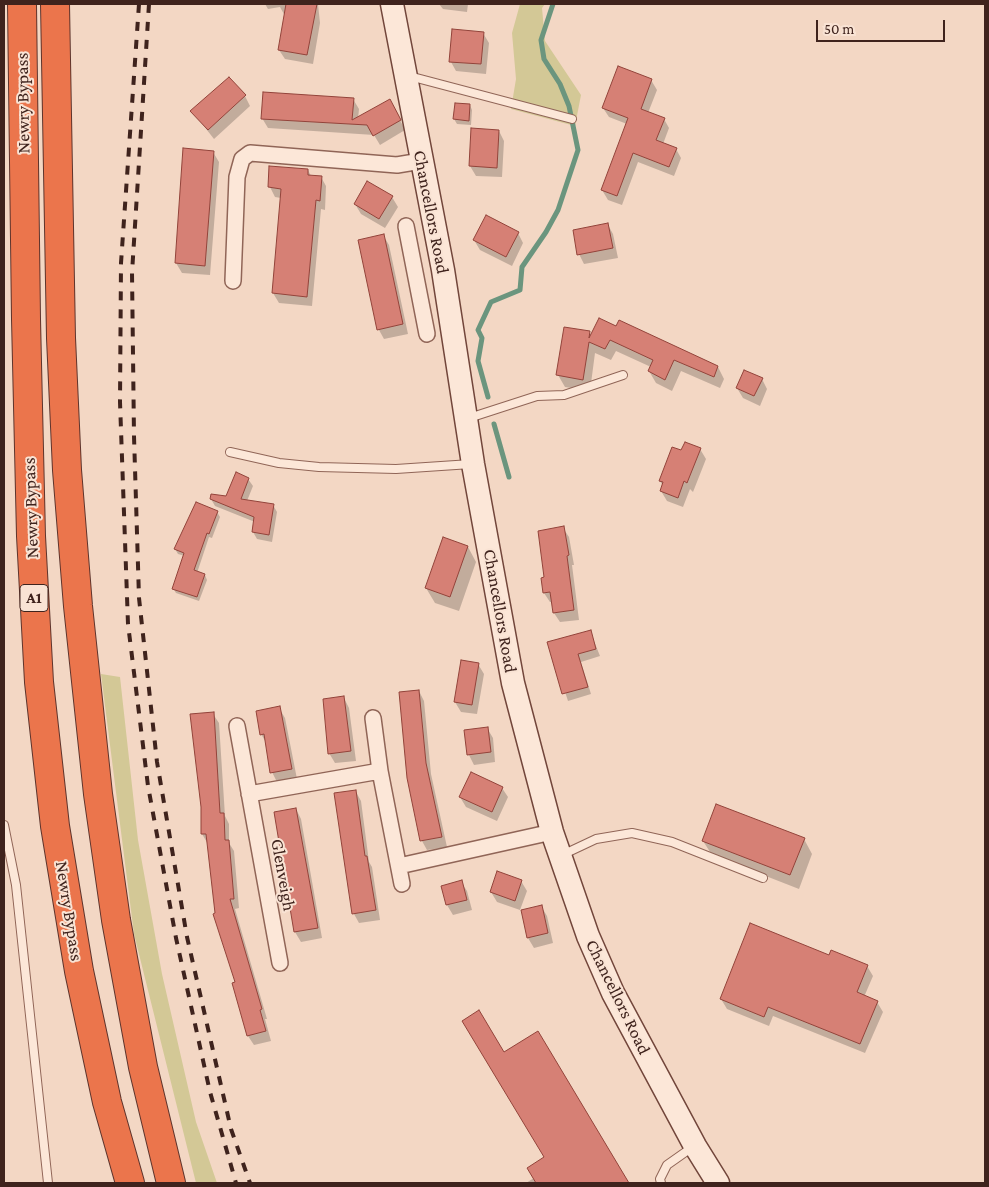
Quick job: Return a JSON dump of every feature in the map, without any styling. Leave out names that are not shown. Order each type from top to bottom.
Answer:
[{"type":"highway","name":"Newry Bypass","points":[[22,4],[31,536],[39,682],[55,826],[79,971],[107,1102],[130,1183]]},
{"type":"highway","name":"Newry Bypass","points":[[55,4],[60,338],[67,470],[78,606],[98,794],[116,920],[143,1067],[171,1183]]},
{"type":"street","name":"Chancellors Road","points":[[392,4],[443,270],[473,464],[513,683],[552,832],[588,936],[613,993],[695,1146],[718,1183]]},
{"type":"street","points":[[233,281],[237,177],[242,159],[250,153],[397,164],[421,161]]},
{"type":"street","points":[[406,226],[427,334]]},
{"type":"street","points":[[416,275],[443,270]]},
{"type":"street","points":[[373,718],[380,771],[402,884]]},
{"type":"street","name":"Glenveigh","points":[[237,726],[280,963]]},
{"type":"street","points":[[249,794],[380,771]]},
{"type":"street","points":[[399,866],[552,832]]},
{"type":"lane","points":[[406,75],[572,119]]},
{"type":"lane","points":[[467,418],[537,396],[564,395],[623,375]]},
{"type":"lane","points":[[230,452],[279,463],[319,467],[396,468],[473,464]]},
{"type":"lane","points":[[4,826],[16,886],[48,1183]]},
{"type":"lane","points":[[560,855],[596,839],[632,834],[672,842],[763,878]]},
{"type":"lane","points":[[661,1183],[660,1179],[666,1165],[695,1146]]},
{"type":"shaded area","points":[[520,4],[545,4],[542,8],[545,41],[581,95],[575,126],[511,109],[516,79],[512,33]]},
{"type":"shaded area","points":[[101,674],[120,677],[138,840],[162,974],[196,1122],[217,1183],[196,1183],[134,934]]},
{"type":"building","points":[[286,4],[317,4],[307,55],[278,50]]},
{"type":"building","points":[[452,29],[484,32],[481,64],[449,62]]},
{"type":"building","points":[[618,66],[652,79],[641,109],[665,118],[656,140],[677,148],[669,167],[633,153],[617,196],[601,190],[628,118],[602,108]]},
{"type":"building","points":[[229,77],[246,95],[208,130],[190,111]]},
{"type":"building","points":[[263,92],[354,98],[352,120],[390,99],[401,120],[373,136],[367,125],[261,119]]},
{"type":"building","points":[[455,103],[470,104],[469,121],[453,119]]},
{"type":"building","points":[[471,128],[499,130],[497,168],[469,166]]},
{"type":"building","points":[[183,148],[214,151],[205,266],[175,263]]},
{"type":"building","points":[[269,166],[308,169],[308,175],[322,176],[320,201],[316,200],[307,297],[272,293],[281,189],[268,187]]},
{"type":"building","points":[[367,181],[393,196],[379,219],[354,204]]},
{"type":"building","points":[[486,215],[519,232],[506,257],[473,240]]},
{"type":"building","points":[[608,223],[613,248],[577,255],[573,230]]},
{"type":"building","points":[[384,234],[403,324],[377,330],[358,240]]},
{"type":"building","points":[[599,318],[616,326],[619,320],[718,366],[714,377],[674,360],[665,380],[648,371],[653,360],[610,340],[605,349],[589,342],[583,380],[556,375],[564,327],[590,331],[589,338]]},
{"type":"building","points":[[744,370],[763,378],[754,396],[736,388]]},
{"type":"building","points":[[685,442],[701,448],[687,483],[684,481],[678,498],[660,491],[663,482],[659,481],[672,447],[681,450]]},
{"type":"building","points":[[236,472],[249,478],[241,499],[274,504],[269,535],[252,532],[254,517],[210,499],[211,494],[226,496]]},
{"type":"building","points":[[196,502],[218,511],[209,534],[207,533],[194,570],[205,574],[197,597],[172,589],[184,553],[174,549]]},
{"type":"building","points":[[564,526],[569,555],[567,556],[574,610],[553,613],[550,592],[543,593],[541,578],[544,577],[538,531]]},
{"type":"building","points":[[443,537],[468,546],[450,597],[425,588]]},
{"type":"building","points":[[591,630],[596,649],[578,654],[588,687],[562,694],[547,642]]},
{"type":"building","points":[[461,660],[479,663],[472,705],[454,702]]},
{"type":"building","points":[[419,690],[426,763],[442,837],[420,841],[407,778],[399,692]]},
{"type":"building","points":[[344,696],[351,751],[328,754],[323,699]]},
{"type":"building","points":[[280,706],[292,769],[270,773],[264,734],[260,735],[256,711]]},
{"type":"building","points":[[214,712],[220,813],[224,813],[225,840],[229,840],[234,899],[230,899],[262,1009],[260,1010],[266,1031],[247,1036],[232,983],[235,982],[213,914],[215,913],[206,834],[201,834],[201,807],[190,714]]},
{"type":"building","points":[[488,727],[491,752],[467,755],[464,730]]},
{"type":"building","points":[[471,772],[503,787],[492,812],[459,797]]},
{"type":"building","points":[[356,790],[365,856],[367,856],[376,910],[352,914],[334,793]]},
{"type":"building","points":[[716,804],[805,838],[790,875],[702,841]]},
{"type":"building","points":[[296,808],[318,928],[294,932],[274,812]]},
{"type":"building","points":[[497,871],[522,880],[515,901],[490,892]]},
{"type":"building","points":[[462,880],[467,900],[446,905],[441,886]]},
{"type":"building","points":[[542,905],[548,933],[527,938],[521,910]]},
{"type":"building","points":[[750,923],[829,955],[831,950],[868,965],[857,992],[878,1001],[860,1044],[768,1007],[764,1017],[720,999]]},
{"type":"building","points":[[479,1010],[504,1052],[538,1031],[629,1183],[536,1183],[527,1168],[544,1157],[462,1021]]},
{"type":"waterway","points":[[488,397],[478,361],[482,338],[478,330],[491,302],[520,290],[522,267],[546,232],[558,210],[578,150],[569,106],[560,84],[544,59],[541,40],[553,4]]},
{"type":"waterway","points":[[494,424],[509,477]]},
{"type":"railway","points":[[139,4],[121,263],[120,402],[128,624],[148,786],[176,938],[210,1092],[236,1183]]},
{"type":"railway","points":[[149,4],[132,273],[134,436],[139,598],[157,762],[187,937],[231,1129],[250,1183]]}]
